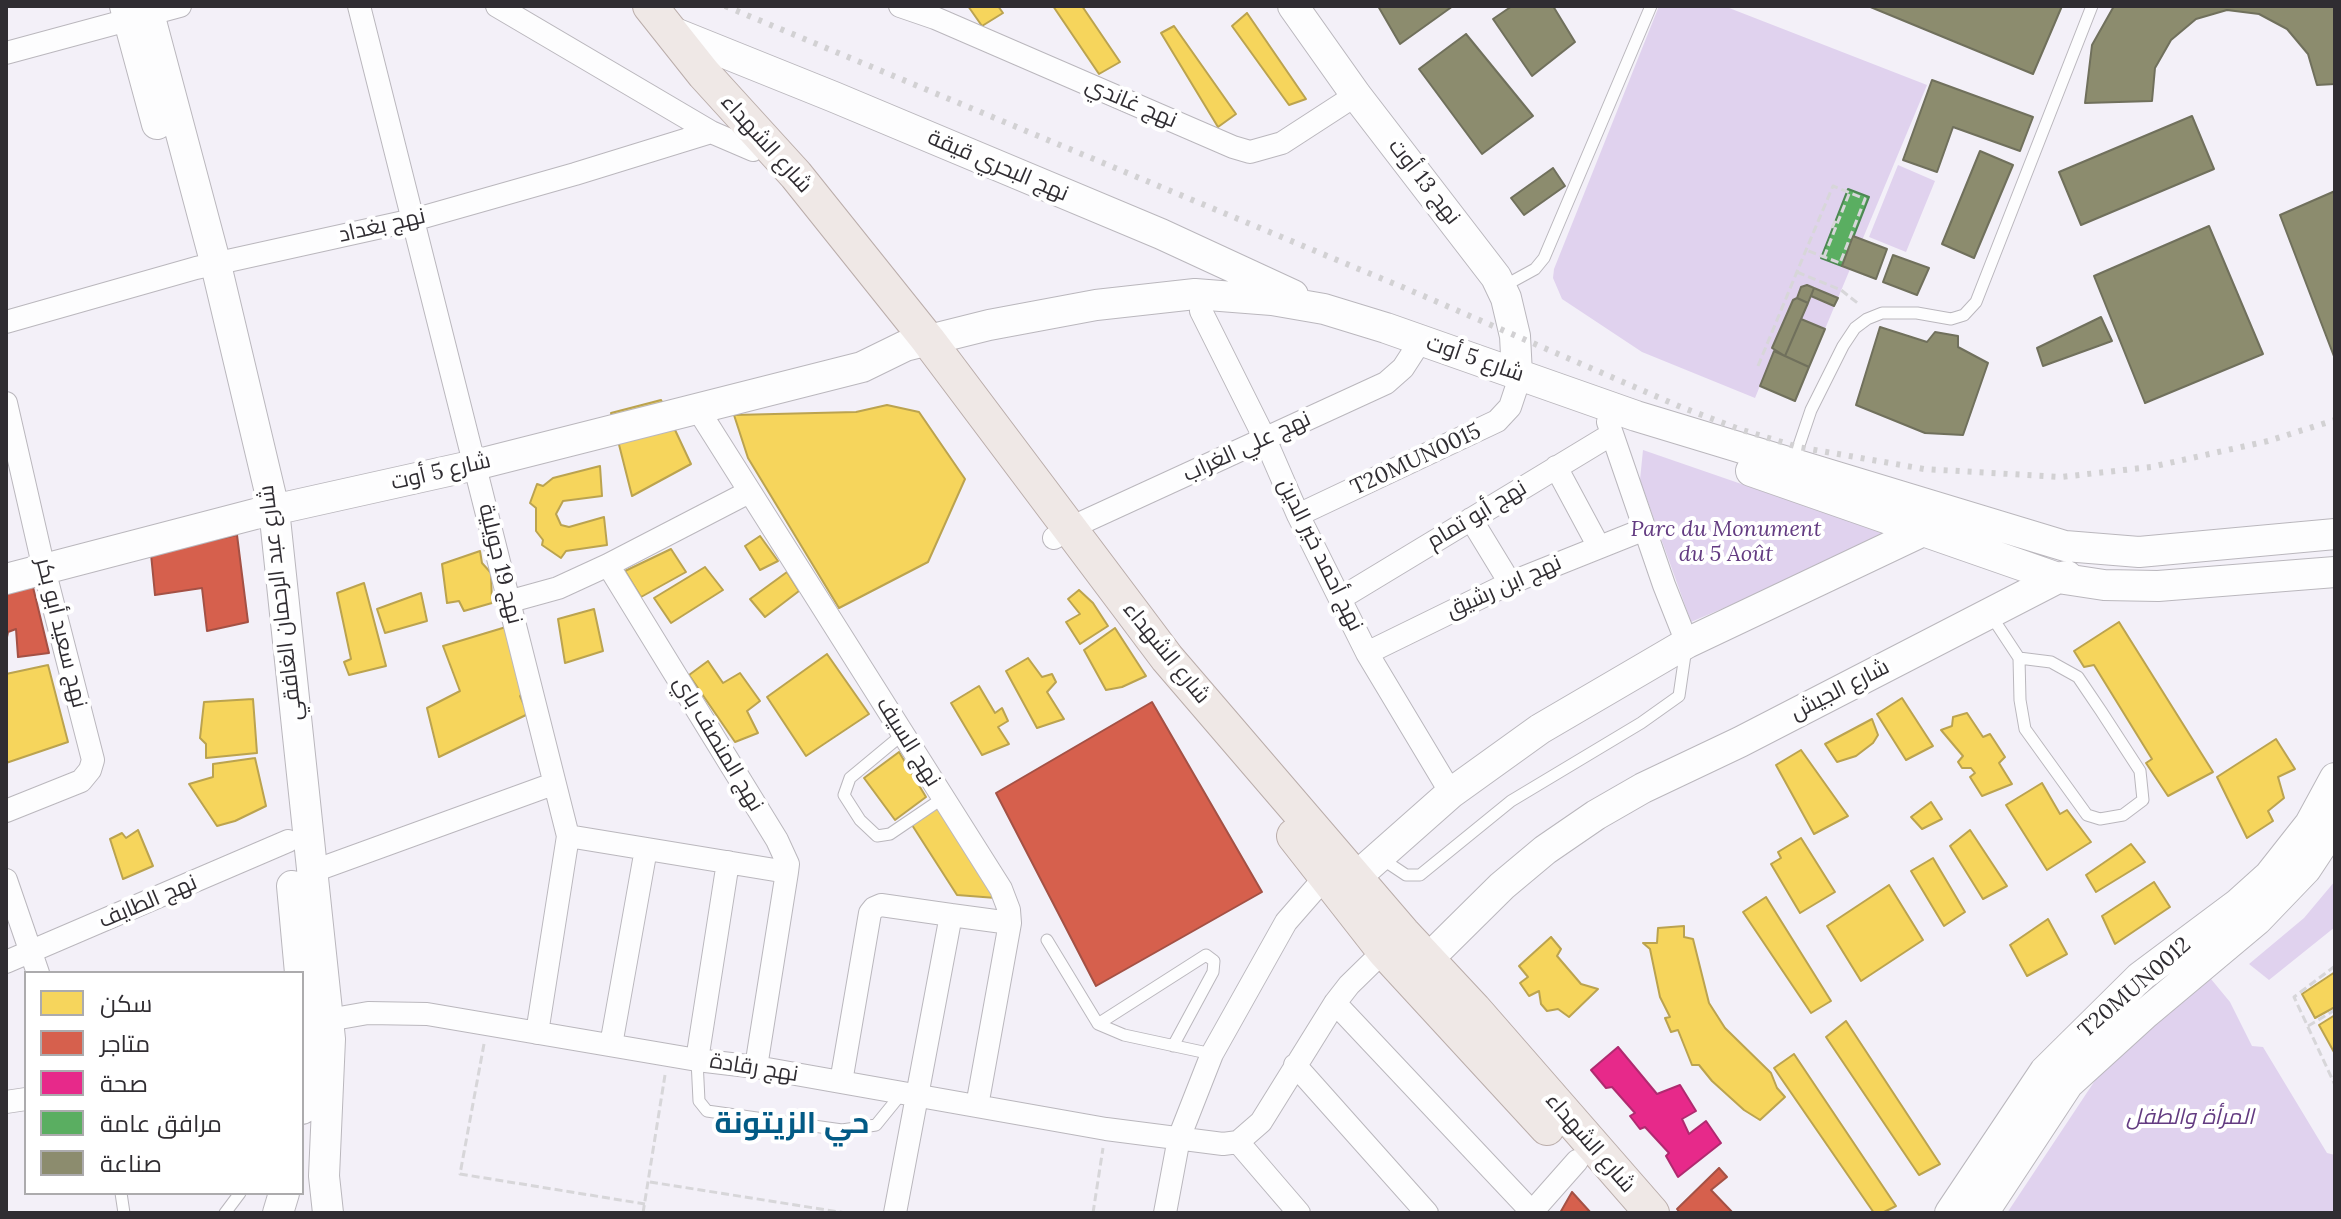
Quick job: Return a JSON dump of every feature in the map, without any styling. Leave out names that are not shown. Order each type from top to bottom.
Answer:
[{"type":"main road","name":"نهج 13 أوت","points":[[1293,6],[1356,95],[1496,277],[1515,336],[1517,380]]},
{"type":"main road","name":"شارع عبد الرحمان الغافقي","points":[[138,12],[206,267],[264,511],[311,872],[312,1033],[304,1094]]},
{"type":"main road","name":"شارع الشهداء","points":[[660,18],[704,74],[796,175],[921,349],[1061,533],[1116,619],[1304,848],[1348,872],[1394,942],[1652,1213]]},
{"type":"main road","name":"نهج البحري قيقة","points":[[660,18],[834,97],[1161,234],[1324,309]]},
{"type":"main road","name":"شارع الشهداء","points":[[704,74],[807,226],[921,349]]},
{"type":"main road","name":"شارع 5 أوت","points":[[6,579],[264,511],[475,465],[875,363],[1044,314],[1146,298],[1195,294],[1272,300],[1324,309],[1517,380],[1609,426],[2058,578]]},
{"type":"main road","name":"شارع 5 أوت","points":[[921,349],[1151,314],[1201,311],[1317,321],[2065,546],[2139,552],[2210,546]]},
{"type":"main road","name":"شارع عبد الرحمان الغافقي","points":[[264,511],[300,971]]},
{"type":"main road","points":[[1348,872],[1540,729],[1687,643],[1921,532]]},
{"type":"main road","points":[[2210,546],[2335,534]]},
{"type":"main road","name":"شارع الجيش","points":[[1418,968],[1502,886],[1545,850],[1643,788],[1740,742],[2058,578],[2210,546]]},
{"type":"main road","points":[[2058,578],[2104,585],[2158,586],[2335,572]]},
{"type":"main road","points":[[2284,577],[2335,593]]},
{"type":"main road","name":"T20MUN0012","points":[[1983,1213],[2068,1084],[2239,903],[2269,876],[2310,824],[2335,778]]},
{"type":"main road","name":"T20MUN0012","points":[[1950,1213],[2045,1071],[2140,977],[2179,966],[2267,910],[2306,869],[2335,825]]},
{"type":"main road","name":"شارع الشهداء","points":[[1418,968],[1577,1161],[1625,1213]]},
{"type":"main road","name":"شارع عبد الرحمان الغافقي","points":[[304,1002],[312,1033]]},
{"type":"main road","name":"شارع عبد الرحمان الغافقي","points":[[312,1033],[330,1039],[324,1176],[328,1213]]},
{"type":"street","points":[[6,53],[138,12],[180,6]]},
{"type":"street","name":"نهج 19 جويلية","points":[[359,6],[568,836],[537,1033]]},
{"type":"street","points":[[497,6],[711,132],[753,150]]},
{"type":"street","name":"نهج غاندي","points":[[900,6],[1250,152],[1282,143],[1356,95]]},
{"type":"street","name":"نهج بغداد","points":[[6,322],[206,267],[413,220],[711,132]]},
{"type":"street","name":"نهج أحمد خير الدين","points":[[1201,311],[1367,653],[1451,793]]},
{"type":"street","name":"نهج علي الغراب","points":[[1061,533],[1386,383],[1403,368],[1414,351]]},
{"type":"street","name":"T20MUN0015","points":[[1298,515],[1497,421],[1510,407],[1517,380]]},
{"type":"street","name":"نهج سعيد أبو بكر","points":[[6,403],[93,760],[81,781],[6,811]]},
{"type":"street","name":"نهج السيف","points":[[697,408],[1001,889],[1010,923],[977,1106]]},
{"type":"street","points":[[1609,426],[1687,643]]},
{"type":"street","name":"نهج أبو تمام","points":[[1341,598],[1556,467],[1609,426]]},
{"type":"street","points":[[1556,467],[1599,547]]},
{"type":"street","points":[[511,601],[558,588],[749,492]]},
{"type":"street","points":[[1471,519],[1510,583]]},
{"type":"street","name":"نهج ابن رشيق","points":[[1367,653],[1510,583],[1645,529]]},
{"type":"street","name":"نهج المنصف باي","points":[[608,565],[777,840],[788,864],[787,872]]},
{"type":"street","points":[[311,872],[553,784]]},
{"type":"street","points":[[568,836],[787,872],[756,1067]]},
{"type":"street","name":"نهج الطايف","points":[[6,962],[33,963],[288,841]]},
{"type":"street","points":[[611,1045],[646,849]]},
{"type":"street","points":[[697,1060],[728,862]]},
{"type":"street","points":[[1165,1213],[1179,1138],[1212,1054],[1286,922],[1348,872]]},
{"type":"street","points":[[6,880],[33,963]]},
{"type":"street","points":[[841,1082],[870,913],[874,908],[881,905],[1010,923]]},
{"type":"street","points":[[895,1213],[910,1095],[951,915]]},
{"type":"street","points":[[1299,1213],[1238,1142],[1261,1122],[1349,985],[1394,942]]},
{"type":"street","points":[[1335,1003],[1531,1213],[1577,1161]]},
{"type":"street","name":"نهج رقادة","points":[[312,1033],[368,1013],[412,1014],[756,1067],[1106,1129],[1210,1144],[1238,1142]]},
{"type":"street","points":[[1295,1065],[1427,1213]]},
{"type":"lane","points":[[1501,287],[1535,269],[1544,258],[1651,6]]},
{"type":"lane","points":[[1793,464],[1811,410],[1855,328],[1882,313],[1900,312],[1951,319],[1964,315],[1976,302],[2092,6]]},
{"type":"lane","points":[[1990,613],[2019,658],[2020,700],[2025,729],[2087,815],[2100,819],[2123,815],[2143,800],[2140,771],[2078,677],[2051,662],[2019,658]]},
{"type":"lane","points":[[1348,872],[1420,875],[1511,801],[1679,696],[1687,643]]},
{"type":"lane","points":[[903,734],[850,778],[844,795],[860,820],[877,836],[890,834],[943,798]]},
{"type":"lane","points":[[1047,940],[1098,1024],[1124,1035],[1212,1054]]},
{"type":"lane","points":[[1098,1024],[1206,955],[1214,961],[1213,972],[1173,1046]]},
{"type":"lane","points":[[697,1060],[699,1101],[707,1111],[842,1130],[876,1125],[910,1095]]},
{"type":"lane","points":[[225,1213],[238,1195]]},
{"type":"path","points":[[1758,366],[1806,250],[1833,186],[1865,199],[1840,263],[1806,250]]},
{"type":"path","points":[[1824,257],[1850,193]]},
{"type":"path","points":[[1797,272],[1851,295],[1867,319]]},
{"type":"path","points":[[2335,966],[2294,997],[2335,1085]]},
{"type":"path","points":[[2308,1026],[2335,1010]]},
{"type":"path","points":[[488,1025],[460,1174],[645,1204]]},
{"type":"path","points":[[643,1213],[668,1055]]},
{"type":"path","points":[[1093,1213],[1106,1129]]},
{"type":"path","points":[[650,1182],[846,1213]]},
{"type":"green space","points":[[1659,6],[1724,6],[1927,85],[1825,329],[1801,320],[1785,356],[1774,352],[1755,398],[1642,352],[1562,299],[1553,278]]},
{"type":"green space","points":[[1898,165],[1935,181],[1906,252],[1869,237]]},
{"type":"green space","name":"Parc du Monument du 5 Août","points":[[1643,450],[1892,536],[1691,622],[1640,480]]},
{"type":"green space","points":[[2335,881],[2335,927],[2269,980],[2249,964],[2304,918]]},
{"type":"green space","name":"المرأة والطفل","points":[[2211,979],[2230,1002],[2252,1046],[2263,1047],[2327,1153],[2335,1155],[2335,1213],[2007,1213],[2096,1079],[2125,1050]]},
{"type":"building: سكن","points":[[968,6],[998,6],[1003,13],[982,26]]},
{"type":"building: سكن","points":[[1053,6],[1082,6],[1120,62],[1099,74]]},
{"type":"building: سكن","points":[[1247,13],[1306,99],[1289,105],[1232,26]]},
{"type":"building: سكن","points":[[1174,26],[1236,114],[1218,127],[1161,33]]},
{"type":"building: سكن","points":[[661,400],[691,464],[632,496],[611,413]]},
{"type":"building: سكن","points":[[887,405],[919,412],[965,479],[928,562],[839,608],[748,458],[734,415],[856,412]]},
{"type":"building: سكن","points":[[600,466],[602,496],[563,501],[556,514],[561,525],[569,527],[604,517],[607,545],[566,551],[561,558],[542,545],[543,540],[536,531],[536,508],[530,503],[537,484],[543,486],[553,478]]},
{"type":"building: سكن","points":[[760,536],[778,561],[760,570],[745,546]]},
{"type":"building: سكن","points":[[671,549],[686,572],[641,597],[625,571]]},
{"type":"building: سكن","points":[[480,551],[482,563],[491,573],[492,603],[464,611],[459,601],[447,603],[442,564]]},
{"type":"building: سكن","points":[[705,567],[723,590],[671,623],[654,598]]},
{"type":"building: سكن","points":[[787,572],[799,591],[765,617],[750,599]]},
{"type":"building: سكن","points":[[364,583],[386,666],[349,675],[344,662],[351,659],[337,593]]},
{"type":"building: سكن","points":[[1079,590],[1093,603],[1108,626],[1080,644],[1066,622],[1080,614],[1068,599]]},
{"type":"building: سكن","points":[[421,593],[427,621],[385,633],[377,609]]},
{"type":"building: سكن","points":[[594,609],[603,651],[565,663],[558,619]]},
{"type":"building: سكن","points":[[2119,622],[2213,772],[2168,796],[2146,763],[2152,759],[2094,665],[2084,667],[2074,651]]},
{"type":"building: سكن","points":[[506,627],[524,691],[520,696],[528,714],[439,757],[427,708],[460,691],[443,646]]},
{"type":"building: سكن","points":[[1115,628],[1146,676],[1122,687],[1106,690],[1084,650]]},
{"type":"building: سكن","points":[[827,654],[869,714],[806,756],[767,697]]},
{"type":"building: سكن","points":[[1028,658],[1042,677],[1052,674],[1056,682],[1047,692],[1064,719],[1037,728],[1006,671]]},
{"type":"building: سكن","points":[[708,661],[723,683],[740,673],[760,701],[747,711],[758,733],[735,742],[689,675]]},
{"type":"building: سكن","points":[[48,665],[68,742],[6,763],[6,674]]},
{"type":"building: سكن","points":[[979,686],[995,713],[1002,708],[1008,721],[998,727],[1009,744],[982,755],[951,703]]},
{"type":"building: سكن","points":[[1902,698],[1933,746],[1906,760],[1877,714]]},
{"type":"building: سكن","points":[[253,699],[257,753],[206,758],[206,744],[200,738],[204,702]]},
{"type":"building: سكن","points":[[1967,713],[1983,737],[1990,734],[2005,757],[1999,763],[2012,784],[1982,796],[1970,777],[1975,773],[1971,768],[1962,768],[1958,762],[1963,756],[1941,730],[1952,726],[1953,717]]},
{"type":"building: سكن","points":[[1872,719],[1878,735],[1873,743],[1856,756],[1837,762],[1825,744]]},
{"type":"building: سكن","points":[[2276,739],[2295,769],[2278,777],[2284,798],[2268,811],[2273,821],[2247,838],[2217,777]]},
{"type":"building: سكن","points":[[1801,750],[1848,816],[1814,834],[1776,765]]},
{"type":"building: سكن","points":[[899,752],[926,797],[895,820],[864,778]]},
{"type":"building: سكن","points":[[255,758],[266,806],[217,826],[189,784],[213,777],[213,764]]},
{"type":"building: سكن","points":[[2042,783],[2060,814],[2067,810],[2091,842],[2047,870],[2006,805]]},
{"type":"building: سكن","points":[[1931,802],[1942,819],[1922,829],[1911,817]]},
{"type":"building: سكن","points":[[938,807],[996,898],[957,895],[912,825]]},
{"type":"building: سكن","points":[[138,830],[153,866],[123,879],[110,839],[122,833],[126,838]]},
{"type":"building: سكن","points":[[1970,830],[2007,886],[1983,899],[1950,846]]},
{"type":"building: سكن","points":[[1801,838],[1835,892],[1800,913],[1771,864],[1781,858],[1778,852]]},
{"type":"building: سكن","points":[[2131,844],[2145,862],[2096,892],[2086,875]]},
{"type":"building: سكن","points":[[1933,858],[1965,912],[1944,926],[1911,871]]},
{"type":"building: سكن","points":[[2154,882],[2170,907],[2115,944],[2102,916]]},
{"type":"building: سكن","points":[[1889,885],[1923,940],[1861,981],[1827,926]]},
{"type":"building: سكن","points":[[1766,897],[1831,1001],[1811,1013],[1743,912]]},
{"type":"building: سكن","points":[[2048,919],[2067,954],[2027,976],[2010,945]]},
{"type":"building: سكن","points":[[1684,926],[1684,937],[1693,939],[1709,1003],[1725,1028],[1771,1073],[1785,1097],[1760,1120],[1744,1110],[1699,1065],[1692,1065],[1678,1030],[1671,1032],[1665,1018],[1670,1017],[1660,997],[1650,949],[1643,943],[1657,943],[1658,928]]},
{"type":"building: سكن","points":[[1551,937],[1561,949],[1557,956],[1581,984],[1598,989],[1569,1017],[1558,1009],[1547,1011],[1541,1004],[1539,991],[1529,996],[1520,983],[1528,977],[1519,966]]},
{"type":"building: سكن","points":[[2335,972],[2335,1007],[2315,1018],[2302,994]]},
{"type":"building: سكن","points":[[2335,1015],[2335,1054],[2319,1025]]},
{"type":"building: سكن","points":[[1846,1021],[1940,1164],[1919,1175],[1826,1037]]},
{"type":"building: سكن","points":[[1794,1054],[1896,1206],[1882,1213],[1874,1213],[1774,1068]]},
{"type":"building: متاجر","points":[[237,535],[248,622],[207,631],[202,588],[155,595],[151,554]]},
{"type":"building: متاجر","points":[[32,583],[49,653],[18,657],[16,629],[8,632],[6,642],[6,588]]},
{"type":"building: متاجر","points":[[1152,702],[1262,892],[1096,986],[996,793]]},
{"type":"building: متاجر","points":[[1719,1168],[1727,1177],[1711,1190],[1733,1213],[1680,1213],[1677,1209]]},
{"type":"building: متاجر","points":[[1572,1192],[1591,1213],[1560,1213]]},
{"type":"building: صحة","points":[[1618,1047],[1657,1094],[1680,1085],[1696,1111],[1682,1119],[1689,1134],[1706,1121],[1721,1143],[1678,1177],[1666,1156],[1669,1153],[1645,1127],[1640,1129],[1630,1116],[1635,1113],[1612,1087],[1606,1088],[1591,1070]]},
{"type":"building: مرافق عامة","points":[[1848,189],[1869,197],[1842,266],[1821,258]]},
{"type":"building: صناعة","points":[[1378,6],[1453,6],[1400,44]]},
{"type":"building: صناعة","points":[[1512,6],[1553,6],[1575,42],[1532,76],[1493,19]]},
{"type":"building: صناعة","points":[[1868,6],[2062,6],[2033,74]]},
{"type":"building: صناعة","points":[[2114,6],[2335,6],[2335,84],[2317,85],[2308,54],[2287,29],[2259,14],[2227,10],[2196,19],[2171,40],[2155,68],[2152,101],[2085,103],[2092,45]]},
{"type":"building: صناعة","points":[[1466,34],[1533,116],[1482,154],[1419,69]]},
{"type":"building: صناعة","points":[[1932,80],[2033,117],[2020,151],[1953,127],[1937,172],[1903,160]]},
{"type":"building: صناعة","points":[[2192,116],[2214,169],[2081,225],[2059,172]]},
{"type":"building: صناعة","points":[[1980,151],[2013,165],[1974,258],[1942,244]]},
{"type":"building: صناعة","points":[[1553,168],[1565,186],[1524,215],[1511,198]]},
{"type":"building: صناعة","points":[[2335,191],[2335,359],[2280,215]]},
{"type":"building: صناعة","points":[[2209,226],[2263,354],[2145,403],[2094,276]]},
{"type":"building: صناعة","points":[[1853,236],[1887,249],[1876,279],[1842,266]]},
{"type":"building: صناعة","points":[[1893,255],[1929,268],[1917,295],[1883,282]]},
{"type":"building: صناعة","points":[[1807,285],[1814,288],[1808,303],[1797,298],[1801,287]]},
{"type":"building: صناعة","points":[[1814,288],[1838,298],[1834,306],[1811,296]]},
{"type":"building: صناعة","points":[[1797,298],[1808,303],[1785,356],[1772,348],[1793,300]]},
{"type":"building: صناعة","points":[[2101,317],[2112,341],[2043,366],[2037,348]]},
{"type":"building: صناعة","points":[[1801,319],[1825,329],[1809,367],[1785,356]]},
{"type":"building: صناعة","points":[[1880,327],[1927,342],[1935,332],[1958,336],[1958,347],[1988,363],[1963,435],[1925,433],[1856,405]]},
{"type":"building: صناعة","points":[[1774,351],[1809,367],[1795,401],[1760,386]]},
{"type":"railway","points":[[725,6],[1419,294],[1681,407],[1798,447],[1924,469],[2061,477],[2151,467],[2268,441],[2335,420]]},
{"type":"district","name":"حي الزيتونة","points":[[792,1124]]}]
